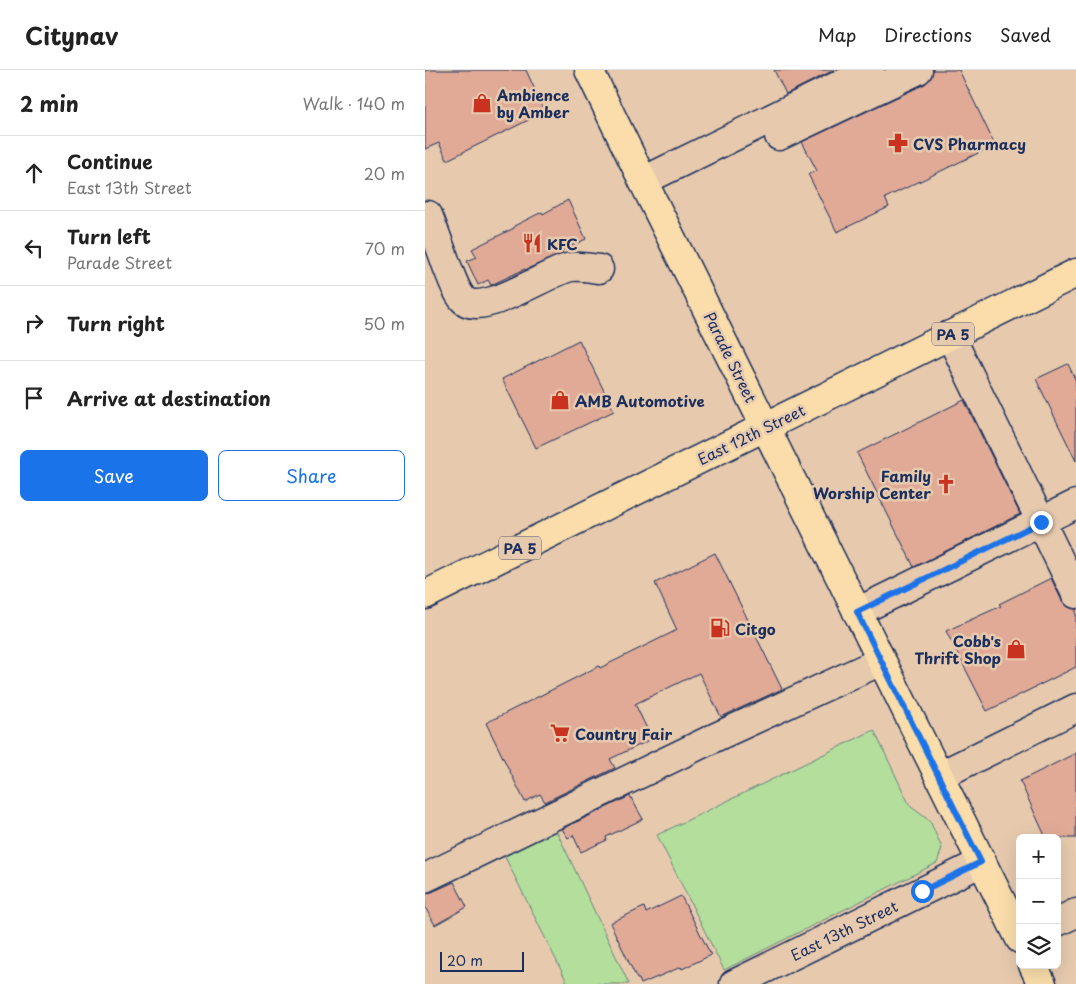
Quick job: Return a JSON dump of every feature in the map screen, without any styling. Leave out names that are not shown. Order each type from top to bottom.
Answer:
[{"type":"main road","name":"Parade Street","points":[[589,70],[1016,931]]},
{"type":"main road","name":"East 12th Street","points":[[425,595],[1076,273]]},
{"type":"main road","points":[[1035,969],[1042,984]]},
{"type":"street","points":[[643,182],[870,70]]},
{"type":"street","points":[[748,151],[918,70]]},
{"type":"street","points":[[428,215],[452,279],[462,298],[469,303],[481,304],[499,298],[546,276],[572,267],[599,269]]},
{"type":"street","points":[[950,335],[1076,594]]},
{"type":"street","points":[[857,612],[1076,504]]},
{"type":"street","points":[[425,878],[716,737],[881,661]]},
{"type":"street","points":[[939,776],[1076,708]]},
{"type":"street","name":"East 13th Street","points":[[733,984],[772,976],[981,862]]},
{"type":"street","points":[[1061,920],[1076,913]]},
{"type":"green space","points":[[874,730],[910,806],[930,821],[942,848],[937,863],[724,970],[657,835]]},
{"type":"green space","points":[[556,830],[629,984],[568,984],[503,853]]},
{"type":"building","points":[[425,70],[526,70],[545,112],[447,160],[439,143],[425,149]]},
{"type":"building","points":[[774,70],[834,70],[786,94]]},
{"type":"building","points":[[933,70],[959,70],[995,145],[885,198],[889,207],[837,232],[808,174],[817,171],[802,142],[925,84],[931,78]]},
{"type":"building","points":[[568,200],[586,239],[562,250],[563,253],[491,285],[488,280],[478,285],[467,261],[477,257],[472,249]]},
{"type":"building","points":[[579,340],[614,411],[536,448],[502,379]]},
{"type":"building","points":[[1068,364],[1076,381],[1076,461],[1036,379]]},
{"type":"building","points":[[964,400],[1020,514],[914,567],[857,453]]},
{"type":"building","points":[[715,553],[782,689],[721,717],[699,673],[635,704],[652,739],[610,759],[615,768],[545,802],[540,794],[525,802],[486,723],[599,666],[600,668],[677,630],[655,583]]},
{"type":"building","name":"Cobb's Thrift Shop","points":[[1051,578],[1062,601],[1068,607],[1076,609],[1076,667],[987,711],[946,631],[1001,606],[999,604]]},
{"type":"building","points":[[1076,753],[1076,838],[1061,838],[1061,834],[1044,834],[1020,781]]},
{"type":"building","points":[[630,796],[643,819],[606,837],[607,840],[581,852],[573,835],[568,838],[562,829]]},
{"type":"building","points":[[454,882],[467,907],[435,925],[425,907],[425,893],[432,892]]},
{"type":"building","points":[[681,896],[711,955],[682,969],[681,967],[641,984],[610,923],[644,907],[646,913]]},
{"type":"place","name":"Ambience by Amber","points":[[482,103]]},
{"type":"place","name":"CVS Pharmacy","points":[[898,143]]},
{"type":"place","name":"KFC","points":[[532,243]]},
{"type":"place","name":"AMB Automotive","points":[[560,400]]},
{"type":"place","name":"Family Worship Center","points":[[946,484]]},
{"type":"place","name":"Citgo","points":[[720,628]]},
{"type":"place","name":"Cobb's Thrift Shop","points":[[1016,649]]},
{"type":"place","name":"Country Fair","points":[[560,733]]},
{"type":"route","points":[[922,891],[981,862],[857,612],[1041,522]]}]
